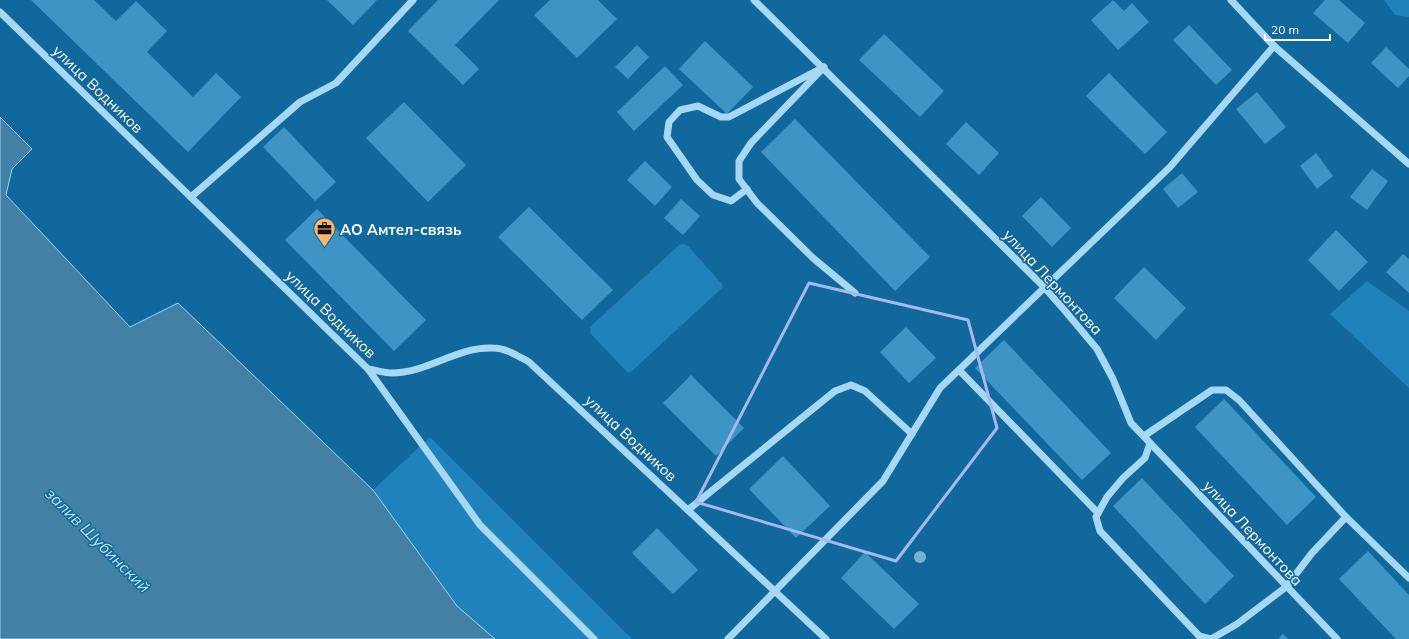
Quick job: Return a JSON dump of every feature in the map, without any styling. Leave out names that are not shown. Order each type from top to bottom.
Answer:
[{"type":"street","points":[[191,197],[300,102],[336,83],[413,0]]},
{"type":"street","name":"улица Лермонтова","points":[[754,0],[1044,287],[1097,349],[1113,379],[1131,422],[1337,639]]},
{"type":"street","points":[[1231,0],[1274,46],[1409,164]]},
{"type":"street","name":"улица Водников","points":[[0,12],[368,369],[392,373],[412,370],[479,348],[507,350],[529,362],[826,639]]},
{"type":"street","points":[[728,639],[774,590],[883,481],[940,388],[1170,167],[1274,46]]},
{"type":"street","points":[[824,68],[750,143],[739,161],[739,179],[757,203],[813,258],[855,293]]},
{"type":"street","points":[[747,189],[732,201],[713,194],[697,180],[667,137],[669,122],[680,110],[698,106],[721,117],[729,117],[824,68]]},
{"type":"street","points":[[368,369],[480,524],[594,639]]},
{"type":"street","points":[[959,370],[1098,513]]},
{"type":"street","points":[[688,510],[835,391],[851,385],[865,391],[912,434]]},
{"type":"street","points":[[1144,436],[1212,390],[1226,390],[1239,400],[1346,517],[1409,578]]},
{"type":"street","points":[[1150,443],[1145,458],[1107,497],[1096,517],[1100,530],[1200,638],[1211,639],[1237,624],[1286,587],[1312,553],[1346,517]]},
{"type":"highlighted area","points":[[809,283],[968,320],[997,428],[896,561],[696,502]]},
{"type":"shaded area","points":[[1384,0],[1409,0],[1409,17],[1395,15]]},
{"type":"shaded area","points":[[679,245],[687,245],[723,287],[632,371],[628,373],[591,334],[590,327]]},
{"type":"shaded area","points":[[1367,281],[1409,311],[1409,388],[1330,314]]},
{"type":"shaded area","points":[[430,437],[632,639],[495,639],[457,606],[373,490]]},
{"type":"water","name":"залив Шубинский","points":[[0,117],[32,149],[12,169],[6,195],[130,327],[178,303],[373,490],[457,606],[495,639],[0,639]]},
{"type":"building","points":[[31,0],[94,0],[116,21],[136,1],[167,31],[147,52],[193,97],[216,73],[241,97],[188,152]]},
{"type":"building","points":[[327,0],[377,0],[353,25]]},
{"type":"building","points":[[438,0],[499,0],[455,45],[479,69],[463,85],[408,31]]},
{"type":"building","points":[[550,0],[598,0],[617,19],[577,58],[534,15]]},
{"type":"building","points":[[1113,0],[1124,11],[1132,3],[1149,22],[1118,50],[1091,20]]},
{"type":"building","points":[[1325,0],[1339,0],[1365,23],[1348,43],[1313,13]]},
{"type":"building","points":[[1189,25],[1232,70],[1216,85],[1173,40]]},
{"type":"building","points":[[884,34],[944,91],[920,117],[859,60]]},
{"type":"building","points":[[705,41],[753,87],[727,114],[679,69]]},
{"type":"building","points":[[637,45],[649,57],[628,79],[615,67]]},
{"type":"building","points":[[1386,47],[1409,69],[1409,76],[1398,88],[1371,63]]},
{"type":"building","points":[[665,66],[683,85],[634,131],[617,112]]},
{"type":"building","points":[[1109,73],[1167,132],[1145,154],[1086,96]]},
{"type":"building","points":[[1257,92],[1286,127],[1265,144],[1236,109]]},
{"type":"building","points":[[404,102],[466,165],[428,202],[366,138]]},
{"type":"building","points":[[795,119],[930,257],[895,291],[761,152]]},
{"type":"building","points":[[966,122],[999,153],[979,175],[946,144]]},
{"type":"building","points":[[284,127],[336,182],[315,201],[263,147]]},
{"type":"building","points":[[1316,153],[1333,176],[1317,189],[1300,166]]},
{"type":"building","points":[[645,161],[672,187],[655,206],[627,180]]},
{"type":"building","points":[[1372,169],[1388,181],[1367,210],[1350,197]]},
{"type":"building","points":[[1182,173],[1198,192],[1178,208],[1163,189]]},
{"type":"building","points":[[1041,197],[1071,228],[1052,247],[1022,216]]},
{"type":"building","points":[[681,199],[700,216],[683,235],[664,218]]},
{"type":"building","points":[[529,207],[613,290],[582,320],[498,237]]},
{"type":"building","points":[[317,209],[426,320],[394,351],[285,240]]},
{"type":"building","points":[[1336,230],[1368,262],[1339,291],[1308,260]]},
{"type":"building","points":[[1403,254],[1409,259],[1409,293],[1386,272]]},
{"type":"building","points":[[1144,267],[1186,308],[1156,340],[1114,298]]},
{"type":"building","points":[[906,327],[936,358],[909,383],[880,352]]},
{"type":"building","points":[[1004,340],[1111,453],[1082,480],[975,368]]},
{"type":"building","points":[[691,375],[744,428],[716,456],[663,403]]},
{"type":"building","points":[[1224,399],[1316,497],[1287,525],[1195,427]]},
{"type":"building","points":[[783,456],[830,506],[796,538],[749,489]]},
{"type":"building","points":[[1142,478],[1234,576],[1205,604],[1113,506]]},
{"type":"building","points":[[657,528],[698,570],[673,594],[632,553]]},
{"type":"building","points":[[1368,551],[1409,595],[1409,639],[1396,639],[1339,579]]},
{"type":"building","points":[[865,552],[919,604],[894,629],[841,578]]},
{"type":"building","points":[[1283,634],[1288,639],[1278,639]]},
{"type":"place","name":"АО Амтел-связь","points":[[324,248]]}]
